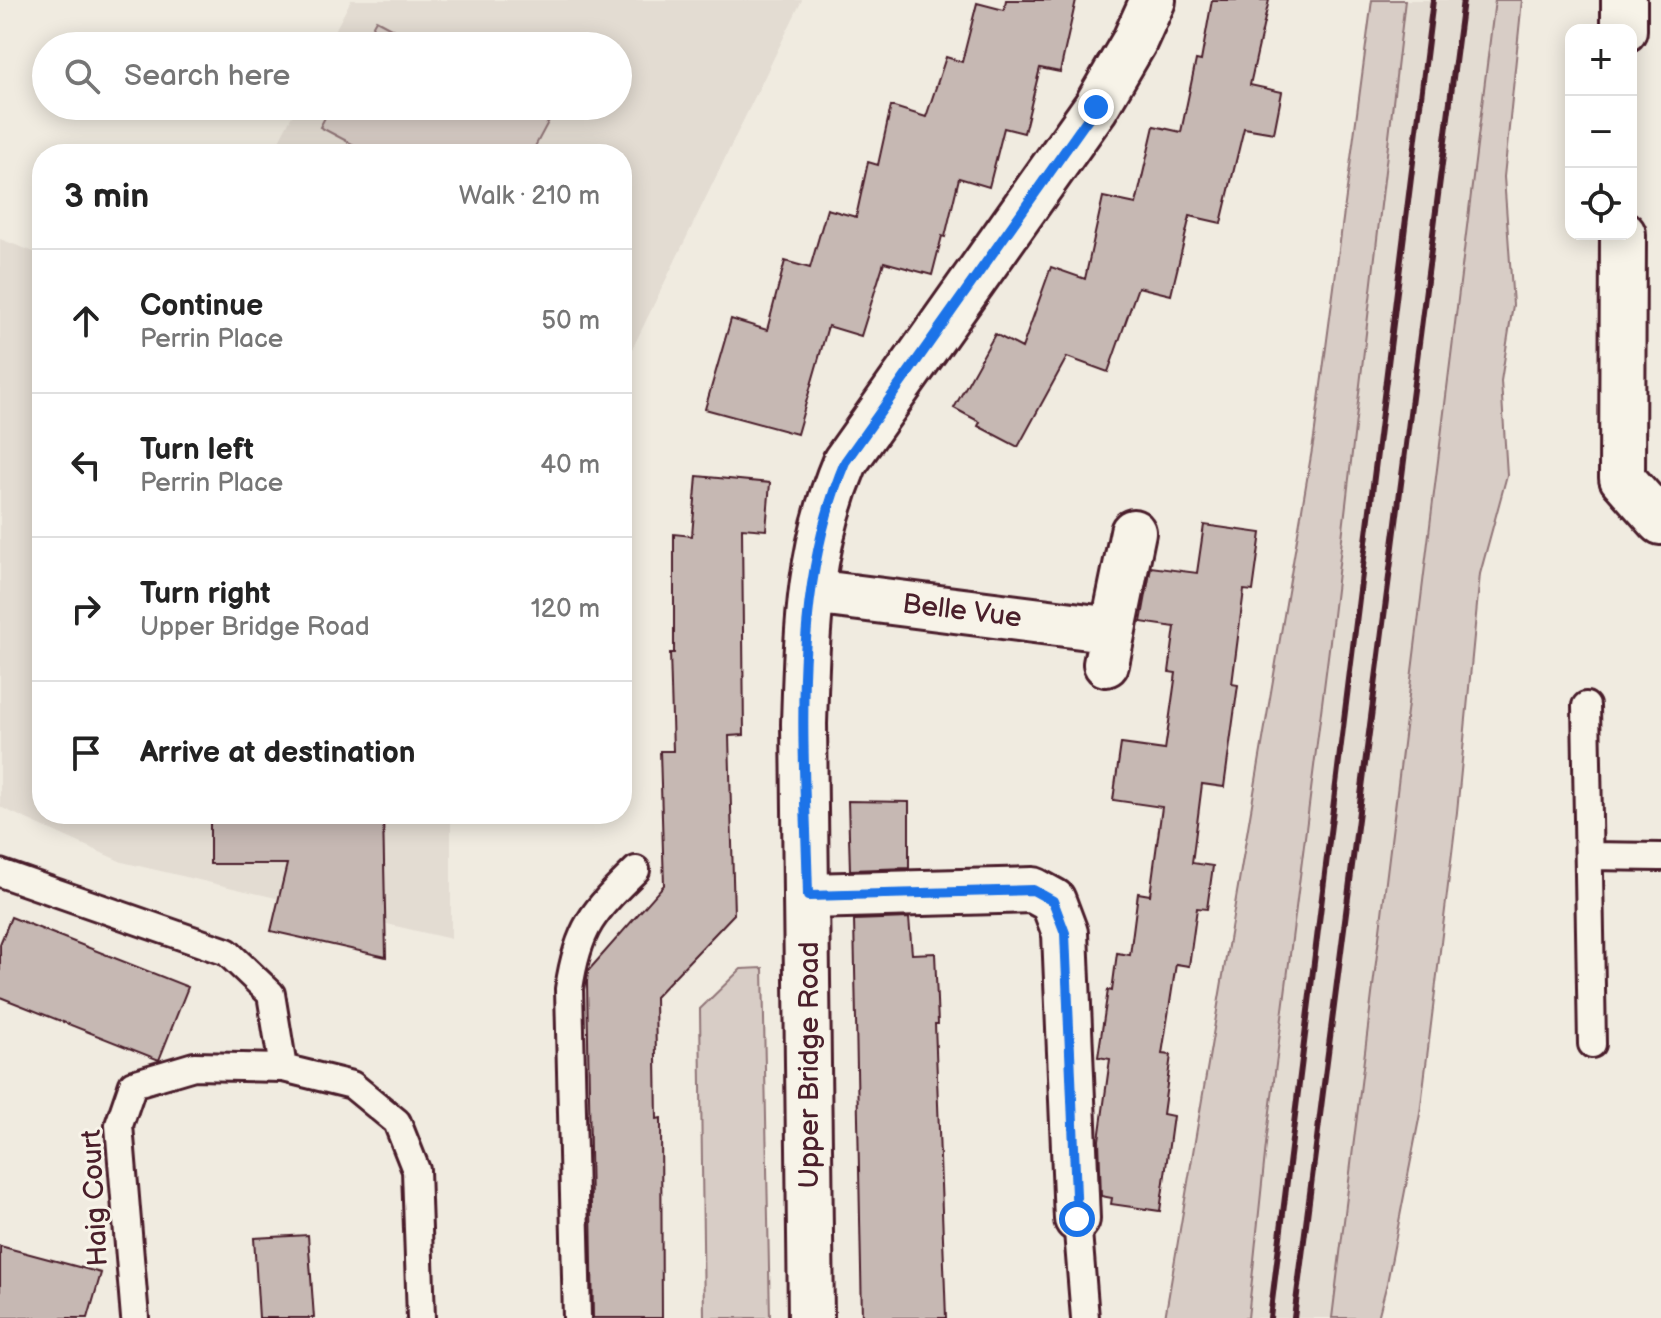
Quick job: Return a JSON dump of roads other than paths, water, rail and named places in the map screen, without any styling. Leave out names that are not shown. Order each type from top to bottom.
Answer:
[{"type":"street","name":"Upper Bridge Road","points":[[811,1318],[804,724],[806,644],[818,541],[829,500],[845,462],[1096,107],[1134,42],[1153,0]]},
{"type":"street","points":[[1624,0],[1624,24]]},
{"type":"street","points":[[1623,240],[1622,478],[1661,522]]},
{"type":"street","name":"Belle Vue","points":[[812,592],[1109,647],[1133,532]]},
{"type":"street","points":[[808,896],[1033,890],[1053,901],[1065,933],[1077,1219]]},
{"type":"lane","points":[[1586,706],[1592,1044]]},
{"type":"lane","points":[[1589,856],[1661,857]]},
{"type":"lane","points":[[577,1318],[569,1026],[572,965],[586,924],[602,903],[636,870]]},
{"type":"lane","points":[[0,873],[227,952],[271,994],[283,1068]]},
{"type":"lane","name":"Haig Court","points":[[135,1318],[119,1125],[133,1084],[194,1066],[283,1068],[352,1085],[397,1122],[416,1170],[421,1318]]},
{"type":"lane","points":[[1077,1219],[1085,1318]]},
{"type":"railway","points":[[1270,1318],[1433,0]]},
{"type":"railway","points":[[1294,1318],[1463,0]]}]
